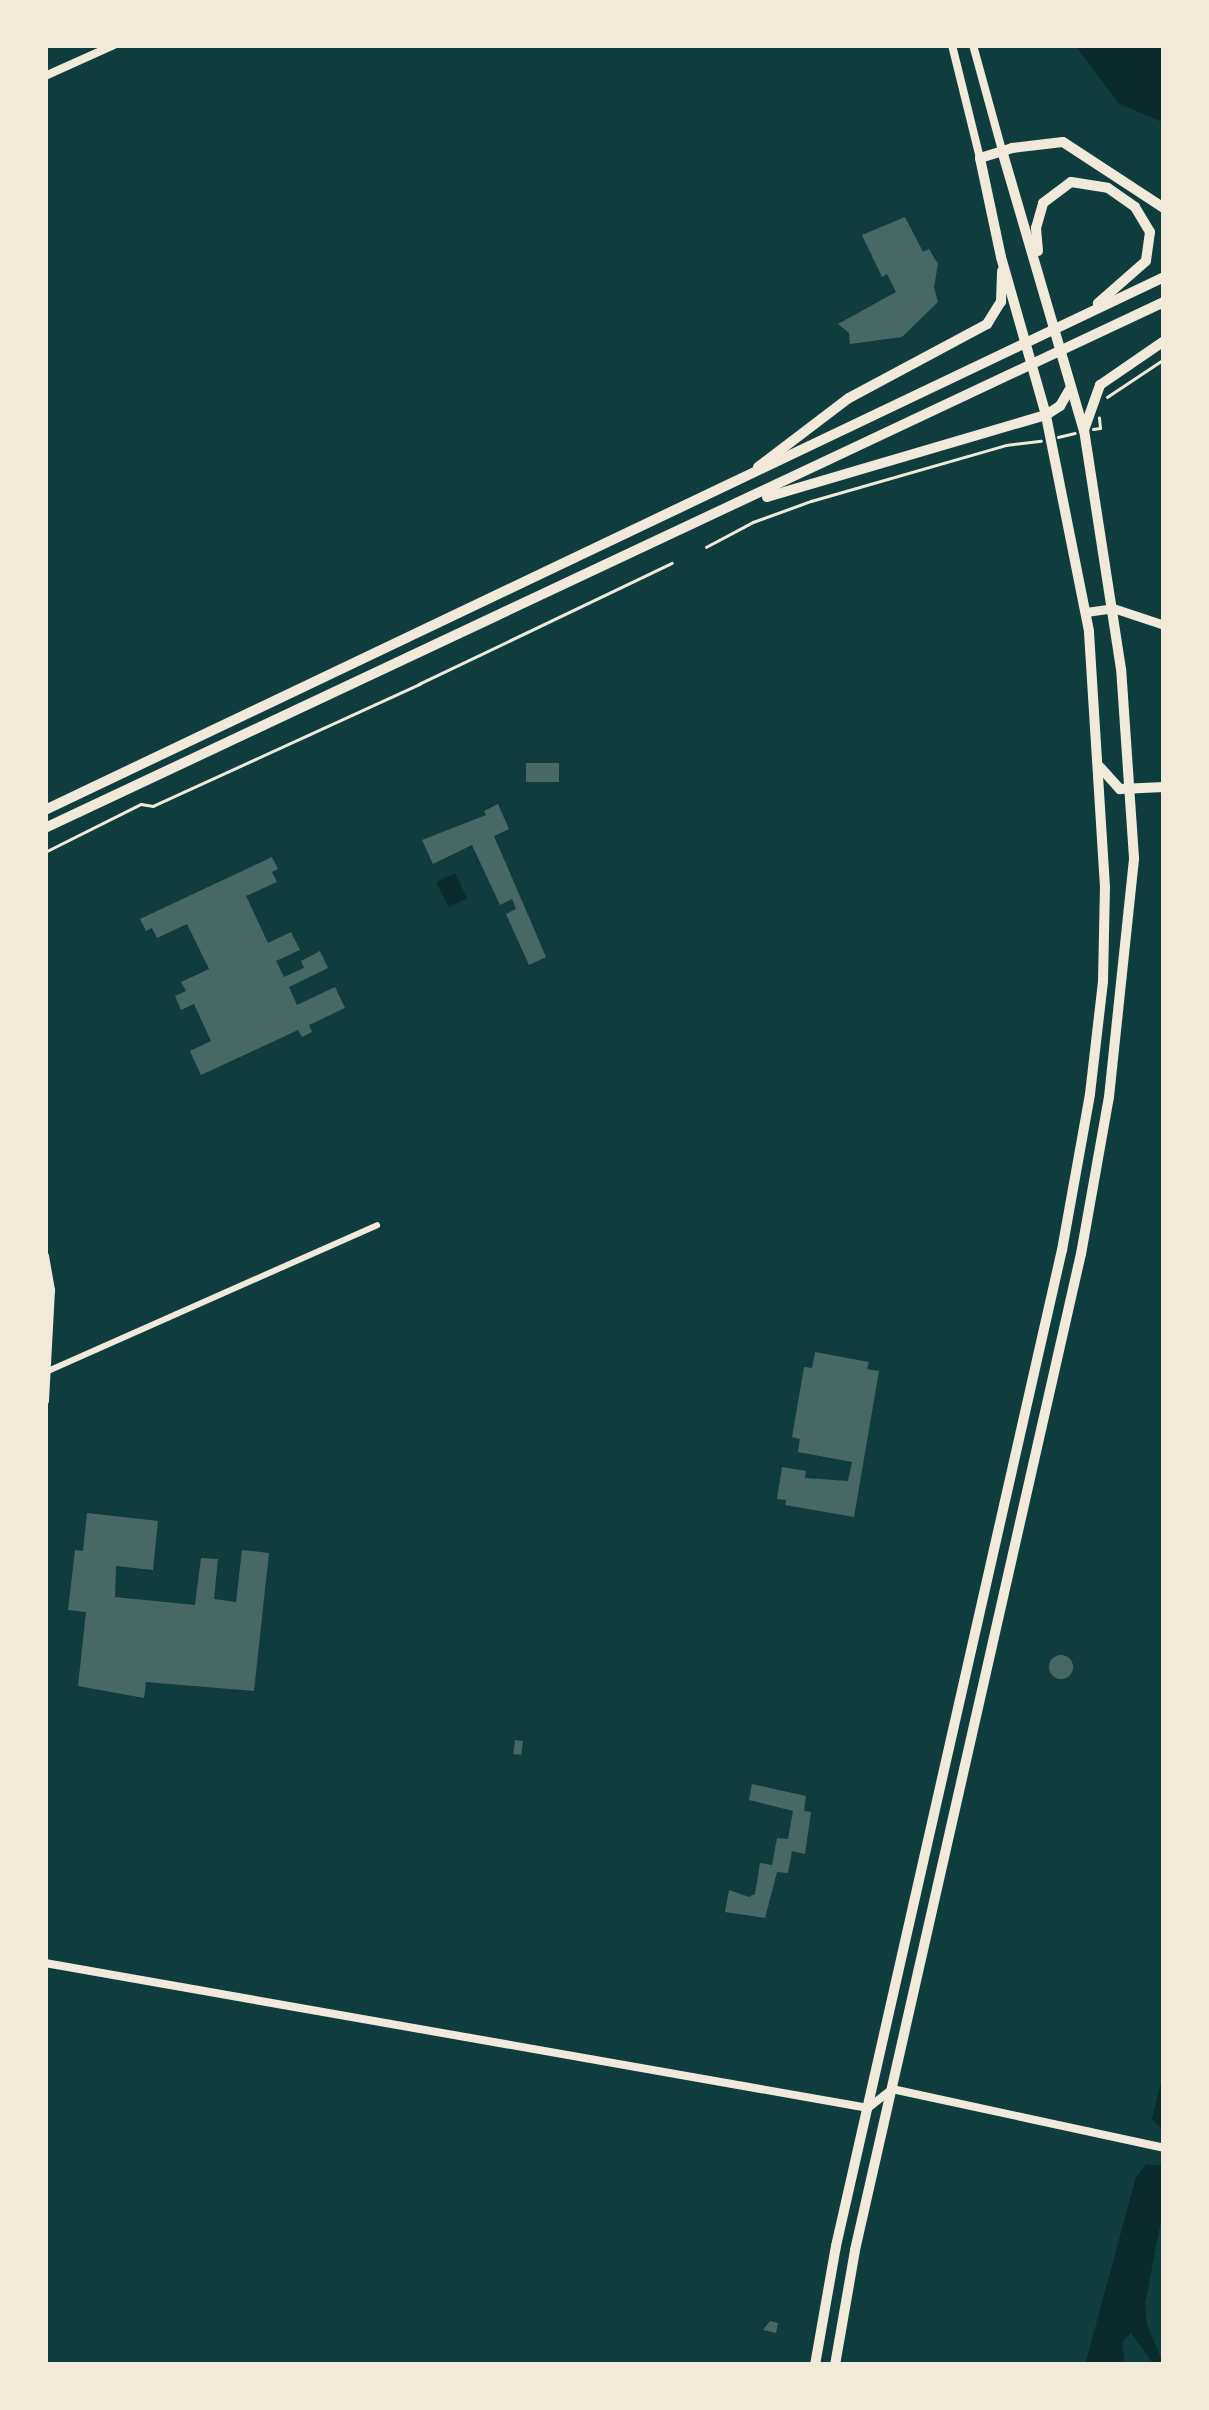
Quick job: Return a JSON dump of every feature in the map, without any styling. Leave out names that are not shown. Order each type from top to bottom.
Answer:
[{"type":"main road","points":[[816,2365],[868,2108],[1065,1234],[1090,1094],[1106,926],[1099,762],[1086,612],[1046,415],[1001,257],[980,158],[1002,150],[1063,142],[1164,208]]},
{"type":"main road","points":[[836,2365],[842,2310],[1080,1254],[1109,1097],[1134,858],[1113,608],[1084,432],[1002,150]]},
{"type":"main road","points":[[1042,283],[1036,228],[1044,204],[1054,191],[1071,182],[1089,182],[1108,188],[1135,208],[1150,232],[1146,261],[1082,316]]},
{"type":"main road","points":[[737,482],[849,398],[992,320],[1001,302],[1001,257]]},
{"type":"main road","points":[[45,810],[1164,277]]},
{"type":"main road","points":[[45,828],[730,509],[1011,370],[1164,302]]},
{"type":"main road","points":[[1084,432],[1100,385],[1164,341]]},
{"type":"main road","points":[[730,509],[1046,415],[1060,406],[1071,388]]},
{"type":"main road","points":[[1086,612],[1113,608],[1164,625]]},
{"type":"main road","points":[[1099,762],[1109,782],[1131,791],[1164,786]]},
{"type":"main road","points":[[1090,1094],[1109,1097]]},
{"type":"main road","points":[[998,1533],[1016,1536]]},
{"type":"main road","points":[[972,1650],[990,1654]]},
{"type":"main road","points":[[922,1865],[941,1870]]},
{"type":"street","points":[[45,76],[114,45]]},
{"type":"street","points":[[952,45],[980,158]]},
{"type":"street","points":[[973,45],[1002,150]]},
{"type":"street","points":[[48,1371],[377,1225]]},
{"type":"street","points":[[45,1258],[51,1290],[45,1401]]},
{"type":"street","points":[[48,1963],[868,2108],[892,2088],[1164,2148]]},
{"type":"path","points":[[706,547],[795,506],[1006,445],[1100,428],[1101,407],[1112,393],[1164,359]]},
{"type":"path","points":[[45,852],[130,809],[154,806],[385,700],[672,563]]},
{"type":"water","points":[[1075,45],[1164,45],[1164,123],[1118,103]]},
{"type":"water","points":[[455,873],[467,898],[448,907],[436,882]]},
{"type":"water","points":[[1164,2070],[1164,2132],[1152,2119]]},
{"type":"water","points":[[1146,2164],[1164,2166],[1164,2205],[1145,2304],[1147,2325],[1164,2365],[1154,2365],[1131,2333],[1122,2342],[1125,2365],[1085,2365],[1136,2177]]},
{"type":"building","points":[[905,217],[923,252],[929,249],[938,264],[934,287],[938,302],[902,337],[850,344],[849,333],[838,324],[896,292],[887,274],[882,277],[862,235]]},
{"type":"building","points":[[526,763],[559,763],[559,782],[526,782]]},
{"type":"building","points":[[498,804],[509,829],[494,836],[546,957],[529,965],[506,914],[516,909],[512,899],[500,905],[472,845],[433,864],[422,840],[486,815],[484,811]]},
{"type":"building","points":[[272,857],[278,869],[272,872],[277,882],[246,896],[268,943],[291,932],[300,950],[276,961],[284,977],[304,968],[301,961],[320,951],[328,968],[289,987],[297,1005],[335,987],[345,1008],[309,1025],[312,1032],[302,1037],[298,1030],[201,1075],[190,1051],[211,1041],[194,1004],[181,1010],[175,996],[186,991],[181,982],[209,969],[187,924],[157,938],[152,928],[146,931],[140,919]]},
{"type":"building","points":[[815,1352],[869,1362],[867,1369],[879,1371],[854,1517],[785,1505],[786,1500],[777,1499],[782,1467],[806,1471],[805,1478],[848,1481],[852,1462],[798,1452],[800,1439],[792,1437],[804,1367],[812,1368]]},
{"type":"building","points":[[87,1513],[158,1521],[153,1570],[116,1566],[115,1597],[195,1605],[201,1558],[218,1559],[214,1599],[236,1602],[242,1550],[269,1553],[254,1691],[146,1682],[144,1698],[78,1686],[86,1612],[68,1610],[75,1550],[83,1551]]},
{"type":"building","points":[[1061,1655],[1070,1658],[1070,1676],[1061,1679],[1052,1676],[1049,1667],[1052,1658]]},
{"type":"building","points":[[515,1740],[523,1741],[521,1755],[513,1754]]},
{"type":"building","points":[[752,1784],[806,1796],[804,1811],[811,1812],[805,1854],[792,1851],[788,1873],[777,1872],[765,1918],[725,1912],[729,1890],[749,1897],[755,1894],[760,1863],[772,1865],[777,1838],[788,1839],[793,1811],[749,1800]]},
{"type":"building","points":[[770,2321],[778,2323],[776,2333],[763,2330]]}]
